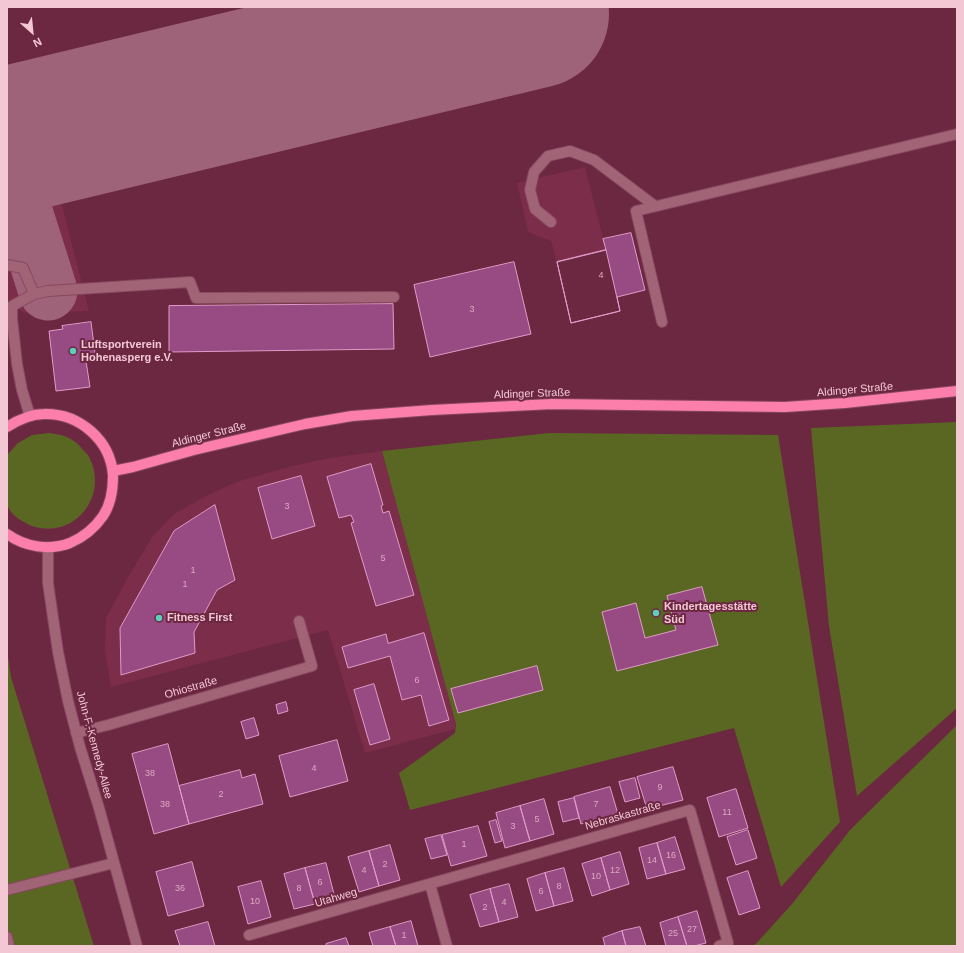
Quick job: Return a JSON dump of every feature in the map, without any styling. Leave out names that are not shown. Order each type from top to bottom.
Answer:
[{"type":"main road","name":"Aldinger Straße","points":[[113,471],[305,424],[352,416],[552,404],[785,407],[903,398],[957,391]]},
{"type":"main road","points":[[7,427],[18,420],[30,416],[56,414],[68,417],[90,429],[99,438],[106,449],[113,471],[111,500],[106,512],[98,523],[78,540],[66,545],[39,547],[26,544],[7,534]]},
{"type":"street","points":[[662,322],[636,211],[957,134]]},
{"type":"street","points":[[551,222],[535,210],[530,190],[534,172],[548,156],[570,151],[594,160],[655,206]]},
{"type":"street","points":[[7,266],[23,268],[34,294]]},
{"type":"street","points":[[30,416],[22,390],[17,364],[12,306],[34,294],[48,291],[190,282],[196,298],[394,297]]},
{"type":"street","name":"John-F.-Kennedy-Allee","points":[[48,547],[48,583],[58,652],[76,733],[137,946]]},
{"type":"street","name":"Ohiostraße","points":[[76,733],[312,666],[299,621]]},
{"type":"street","name":"Nebraskastraße","points":[[430,884],[690,810],[724,945]]},
{"type":"street","points":[[7,890],[114,863]]},
{"type":"street","points":[[430,884],[447,946]]},
{"type":"street","name":"Utahweg","points":[[249,935],[430,884]]},
{"type":"street","points":[[7,937],[9,946]]},
{"type":"shaded area","points":[[52,166],[89,311],[25,313],[7,303],[7,176]]},
{"type":"shaded area","points":[[585,167],[606,250],[557,262],[551,241],[528,232],[517,183]]},
{"type":"shaded area","points":[[382,451],[456,724],[455,729],[365,753],[328,630],[111,687],[105,651],[106,618],[152,537],[174,514],[206,496],[236,482],[292,466],[329,458]]},
{"type":"green space","points":[[957,422],[957,708],[857,796],[829,626],[811,428]]},
{"type":"green space","points":[[49,433],[67,437],[88,455],[94,468],[95,480],[94,492],[90,503],[75,520],[66,525],[44,529],[32,526],[22,521],[12,513],[8,507],[6,491],[7,455],[18,443],[32,435]]},
{"type":"green space","points":[[549,433],[778,435],[840,822],[781,887],[734,728],[410,810],[399,773],[455,733],[456,724],[382,451]]},
{"type":"green space","points":[[7,649],[11,677],[94,946],[7,946]]},
{"type":"green space","points":[[957,725],[957,946],[754,946],[792,904],[850,830]]},
{"type":"building","points":[[631,233],[645,290],[617,297],[620,311],[571,323],[557,262],[606,250],[603,239]]},
{"type":"building","points":[[606,250],[620,311],[571,323],[557,262]]},
{"type":"building","points":[[514,262],[531,334],[430,357],[414,285]]},
{"type":"building","points":[[393,304],[394,349],[169,352],[169,306]]},
{"type":"building","name":"Luftsportverein Hohenasperg e.V.","points":[[91,322],[96,360],[86,361],[90,387],[56,391],[49,331],[63,329],[62,326]]},
{"type":"building","points":[[371,464],[383,505],[381,506],[383,513],[389,511],[414,595],[376,606],[351,523],[354,522],[351,515],[339,518],[327,477]]},
{"type":"building","points":[[301,476],[315,526],[272,539],[258,488]]},
{"type":"building","points":[[215,505],[235,580],[217,590],[194,632],[195,653],[121,675],[120,628],[174,531]]},
{"type":"building","points":[[702,587],[718,645],[617,671],[602,612],[636,603],[645,638],[676,630],[667,596]]},
{"type":"building","points":[[424,633],[449,720],[429,726],[421,695],[402,700],[390,656],[348,668],[342,647],[386,634],[388,643]]},
{"type":"building","points":[[537,666],[543,690],[458,713],[451,689]]},
{"type":"building","points":[[374,684],[390,739],[370,745],[354,690]]},
{"type":"building","points":[[286,702],[288,711],[278,714],[276,705]]},
{"type":"building","points":[[254,718],[259,735],[246,739],[241,722]]},
{"type":"building","points":[[337,740],[348,781],[290,797],[279,756]]},
{"type":"building","points":[[168,744],[189,824],[154,834],[132,754]]},
{"type":"building","points":[[673,767],[683,800],[647,809],[637,777]]},
{"type":"building","points":[[240,770],[242,778],[255,774],[263,804],[189,824],[179,786]]},
{"type":"building","points":[[635,778],[640,798],[625,802],[619,782]]},
{"type":"building","points":[[610,787],[618,814],[581,824],[574,797]]},
{"type":"building","points":[[736,789],[748,828],[719,837],[707,798]]},
{"type":"building","points":[[574,798],[579,818],[563,822],[558,802]]},
{"type":"building","points":[[544,799],[554,834],[530,841],[520,806]]},
{"type":"building","points":[[520,806],[530,841],[505,848],[496,813]]},
{"type":"building","points":[[496,820],[502,841],[495,843],[489,822]]},
{"type":"building","points":[[478,826],[487,856],[451,866],[442,835]]},
{"type":"building","points":[[748,830],[757,858],[736,865],[727,837]]},
{"type":"building","points":[[441,835],[447,855],[431,859],[425,839]]},
{"type":"building","points":[[675,837],[685,869],[666,874],[657,843]]},
{"type":"building","points":[[657,843],[666,874],[647,879],[639,848]]},
{"type":"building","points":[[390,845],[400,880],[379,886],[369,851]]},
{"type":"building","points":[[369,851],[379,886],[359,892],[348,857]]},
{"type":"building","points":[[620,852],[629,884],[610,890],[601,858]]},
{"type":"building","points":[[601,858],[610,890],[592,896],[582,864]]},
{"type":"building","points":[[192,862],[204,906],[168,916],[156,872]]},
{"type":"building","points":[[326,863],[335,898],[315,904],[305,868]]},
{"type":"building","points":[[305,868],[315,904],[294,909],[284,874]]},
{"type":"building","points":[[564,868],[573,901],[554,906],[545,873]]},
{"type":"building","points":[[748,871],[760,908],[739,915],[727,878]]},
{"type":"building","points":[[545,873],[554,906],[536,911],[527,879]]},
{"type":"building","points":[[261,881],[271,917],[248,924],[238,887]]},
{"type":"building","points":[[509,884],[518,917],[499,922],[490,889]]},
{"type":"building","points":[[490,889],[499,922],[480,927],[470,895]]},
{"type":"building","points":[[697,911],[706,943],[687,946],[678,917]]},
{"type":"building","points":[[678,917],[687,946],[666,946],[660,923]]},
{"type":"building","points":[[411,921],[418,946],[396,946],[390,927]]},
{"type":"building","points":[[208,922],[215,946],[180,946],[175,931]]},
{"type":"building","points":[[390,927],[396,946],[373,946],[369,933]]},
{"type":"building","points":[[640,927],[646,946],[626,946],[622,931]]},
{"type":"building","points":[[622,931],[626,946],[605,946],[603,938]]},
{"type":"building","points":[[346,938],[349,946],[326,946],[326,944]]},
{"type":"taxiway","points":[[7,157],[48,291]]},
{"type":"runway","points":[[7,141],[535,14]]},
{"type":"place","name":"Luftsportverein Hohenasperg e.V.","points":[[73,351]]},
{"type":"place","name":"Kindertagesstätte Süd","points":[[656,613]]},
{"type":"place","name":"Fitness First","points":[[159,618]]}]
